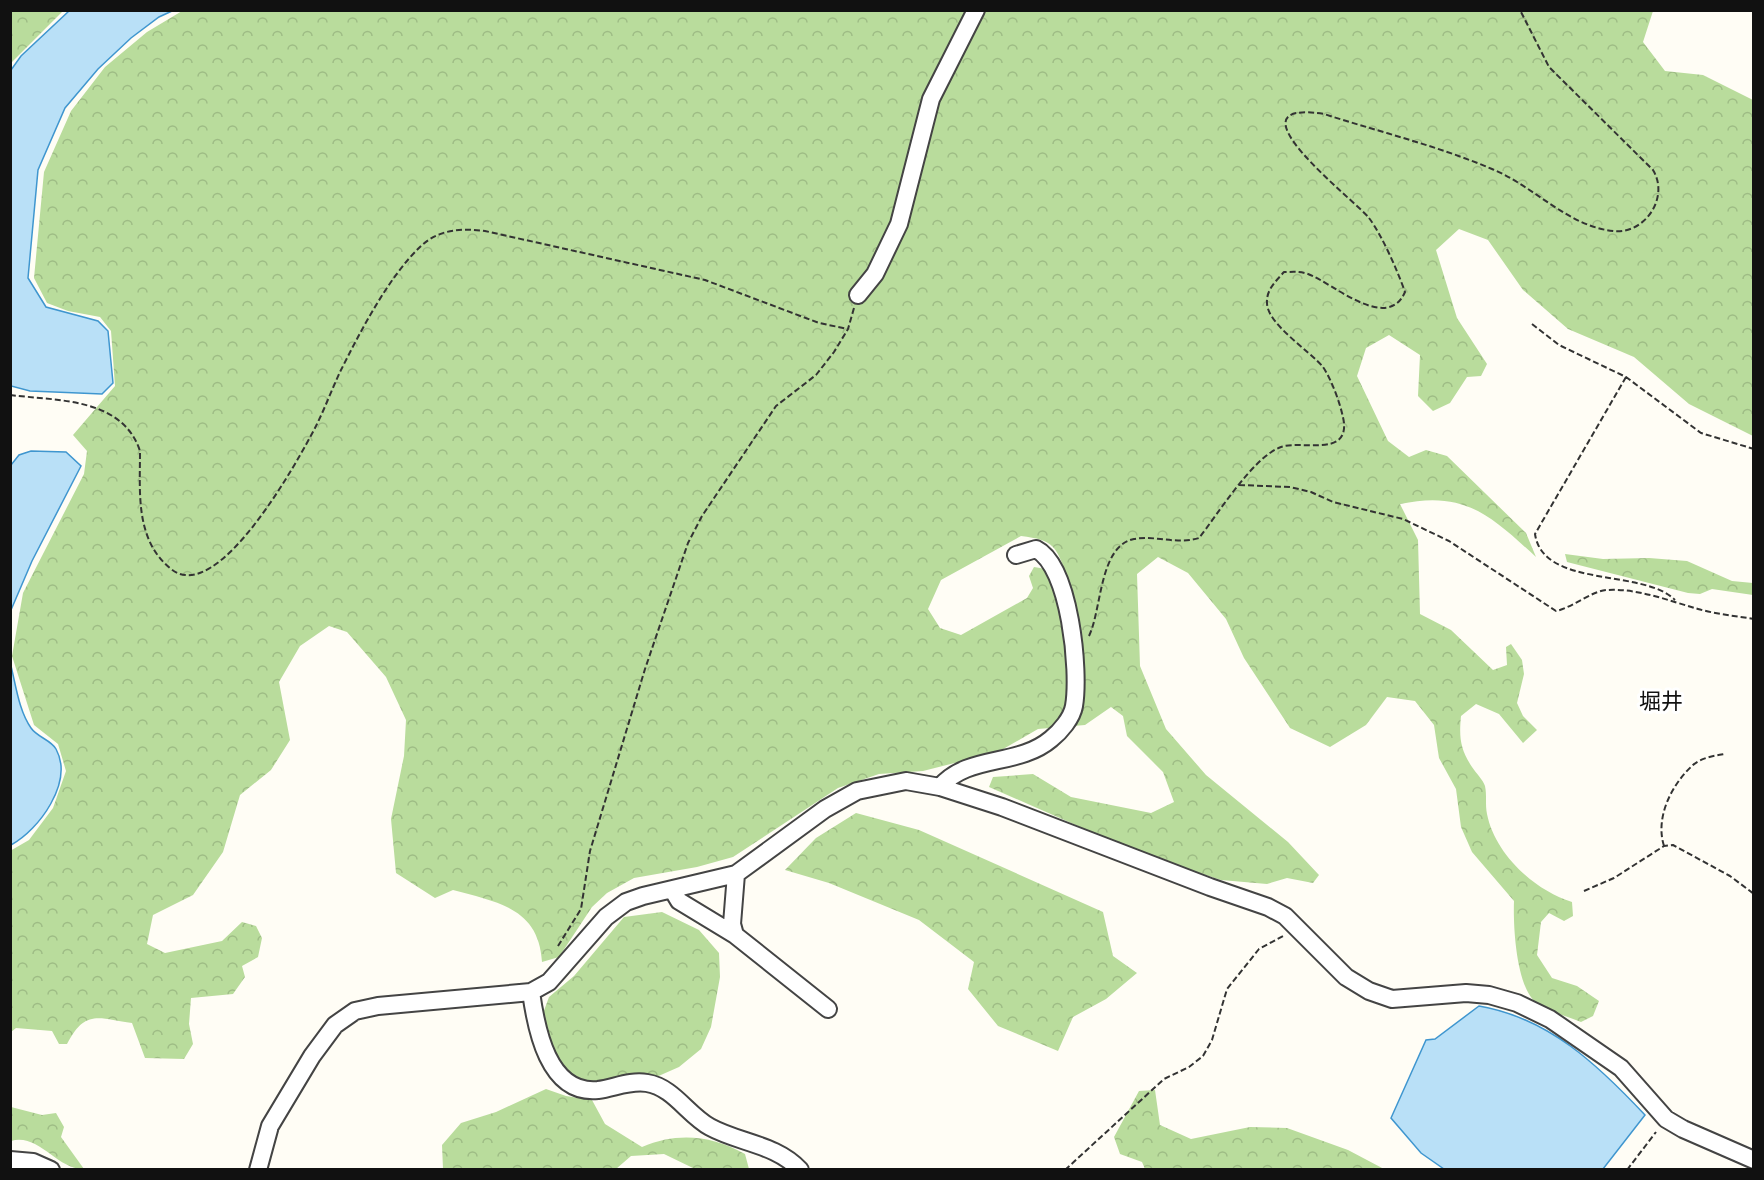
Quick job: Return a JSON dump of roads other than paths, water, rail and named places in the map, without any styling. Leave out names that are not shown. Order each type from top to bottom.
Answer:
[{"type":"street","points":[[858,295],[875,274],[899,224],[932,99],[976,10]]},
{"type":"street","points":[[940,787],[948,777],[975,764],[1026,753],[1050,740],[1067,722],[1074,708],[1075,663],[1068,609],[1056,569],[1046,554],[1036,549],[1016,555]]},
{"type":"street","points":[[258,1170],[270,1126],[312,1056],[336,1025],[354,1011],[378,1006],[531,992],[549,982],[606,917],[626,903],[643,896],[673,891],[736,874],[825,809],[857,790],[906,781],[940,787],[1002,807],[1199,883],[1268,907],[1285,916],[1346,977],[1369,991],[1392,999],[1466,993],[1489,995],[1517,1003],[1550,1019],[1621,1068],[1666,1119],[1683,1129],[1754,1160]]},
{"type":"street","points":[[735,935],[732,924],[736,874]]},
{"type":"street","points":[[673,891],[679,901],[735,935],[828,1009]]},
{"type":"street","points":[[531,992],[534,1016],[552,1065],[565,1082],[596,1090],[632,1082],[648,1083],[662,1088],[696,1119],[711,1128],[770,1149],[800,1170]]},
{"type":"street","points":[[10,1160],[33,1162],[51,1170]]},
{"type":"water","points":[[69,11],[172,11],[159,17],[131,38],[98,69],[65,108],[38,170],[28,278],[46,307],[98,321],[108,331],[113,383],[102,394],[30,391],[11,386],[11,70],[21,56]]},
{"type":"water","points":[[31,451],[66,452],[81,466],[32,561],[11,610],[11,465],[19,455]]},
{"type":"water","points":[[11,666],[18,698],[27,721],[34,731],[56,749],[60,762],[60,776],[51,804],[42,817],[22,838],[11,845]]},
{"type":"water","points":[[1479,1006],[1528,1021],[1571,1046],[1645,1115],[1603,1169],[1444,1169],[1421,1153],[1391,1118],[1426,1040],[1435,1039]]},
{"type":"district","name":"堀井","points":[[1661,701]]}]
